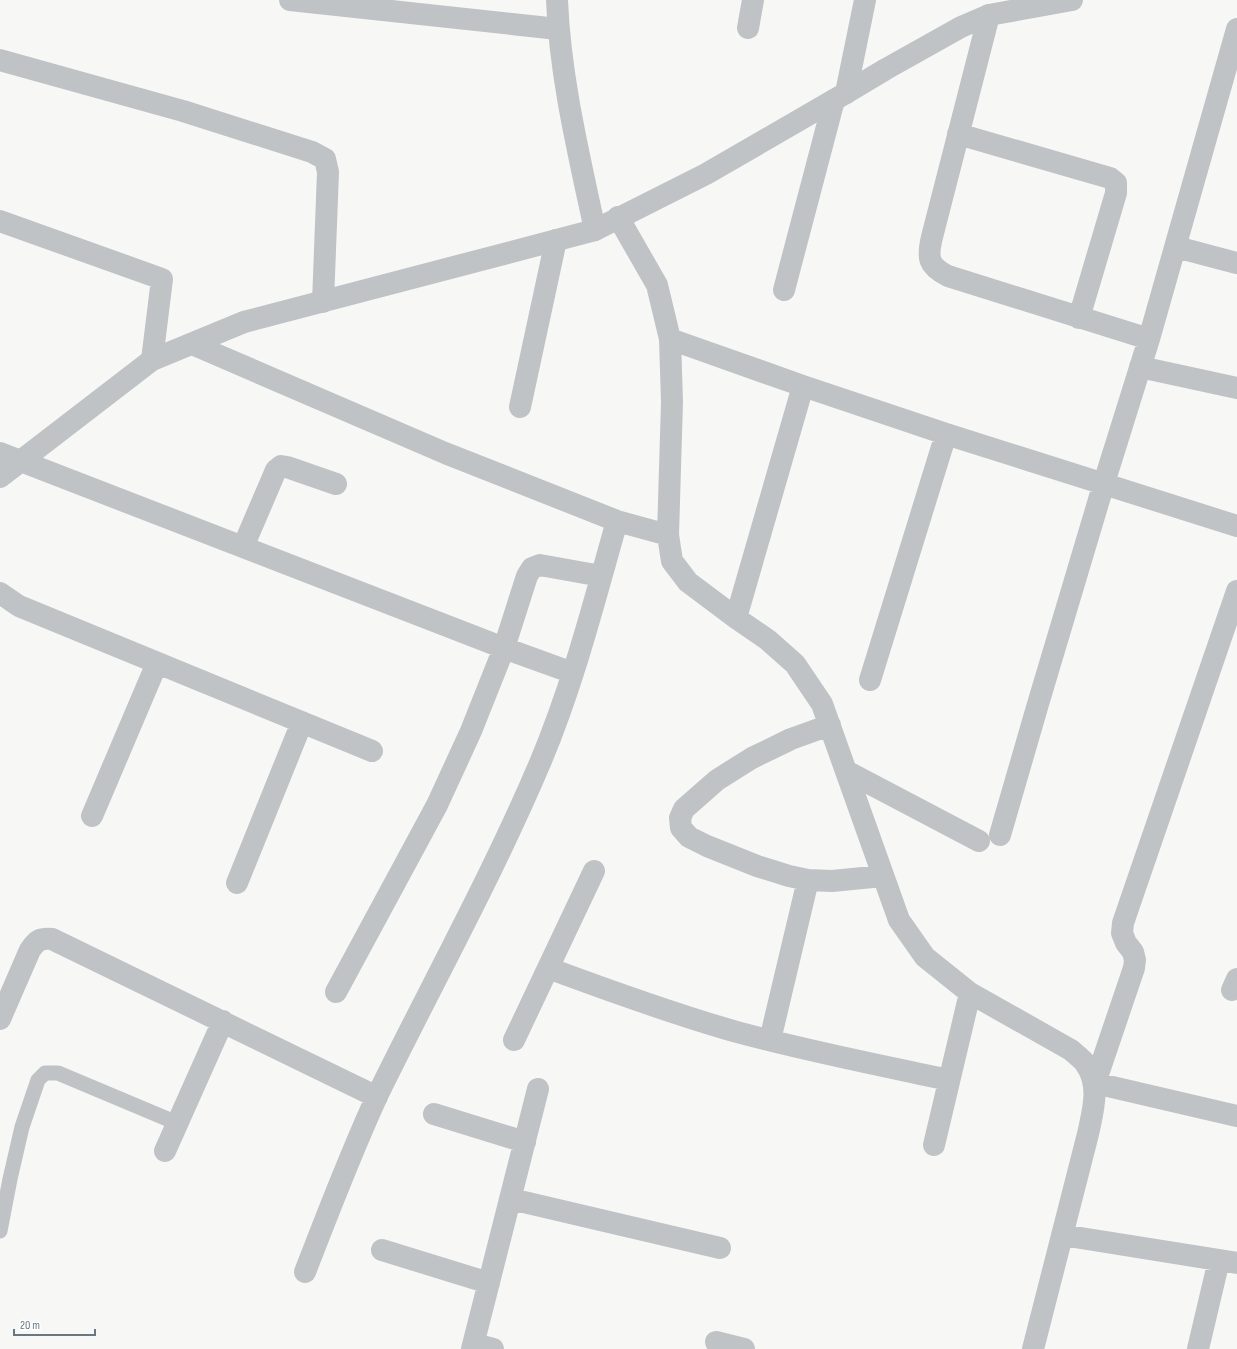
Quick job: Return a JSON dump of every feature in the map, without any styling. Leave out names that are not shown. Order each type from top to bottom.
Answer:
[{"type":"street","points":[[290,0],[558,29]]},
{"type":"street","points":[[557,0],[558,29],[579,154],[595,230]]},
{"type":"street","points":[[748,28],[753,0]]},
{"type":"street","points":[[784,290],[840,97],[865,0]]},
{"type":"street","points":[[0,477],[152,360],[244,322],[595,230],[706,174],[961,27],[989,15],[1072,0]]},
{"type":"street","points":[[989,15],[930,248],[931,262],[934,267],[948,276],[1149,340]]},
{"type":"street","points":[[1000,835],[1104,483],[1231,72],[1237,29]]},
{"type":"street","points":[[0,60],[183,111],[312,152],[325,159],[328,172],[323,302]]},
{"type":"street","points":[[958,134],[1110,178],[1116,183],[1116,193],[1079,318]]},
{"type":"street","points":[[618,218],[656,285],[670,339],[672,402],[668,535],[672,561],[688,582],[768,640],[795,664],[822,704],[899,920],[925,957],[970,993],[1071,1050],[1085,1063],[1094,1083]]},
{"type":"street","points":[[0,221],[162,279],[152,360]]},
{"type":"street","points":[[520,407],[556,240]]},
{"type":"street","points":[[1176,247],[1237,263]]},
{"type":"street","points":[[670,339],[946,434],[1237,526]]},
{"type":"street","points":[[192,344],[445,453],[617,521],[668,535]]},
{"type":"street","points":[[1140,367],[1237,388]]},
{"type":"street","points":[[736,618],[803,386]]},
{"type":"street","points":[[870,680],[946,434]]},
{"type":"street","points":[[0,454],[504,648],[573,673]]},
{"type":"street","points":[[244,547],[276,470],[281,466],[288,467],[336,484]]},
{"type":"street","points":[[305,1272],[336,1191],[377,1096],[501,848],[540,762],[573,673],[617,521]]},
{"type":"street","points":[[336,992],[437,805],[471,731],[504,648],[527,576],[532,568],[540,566],[601,576]]},
{"type":"street","points":[[1033,1349],[1094,1106],[1094,1083],[1134,968],[1135,960],[1133,952],[1126,943],[1122,933],[1123,923],[1237,591]]},
{"type":"street","points":[[0,593],[19,606],[372,750]]},
{"type":"street","points":[[92,816],[157,663]]},
{"type":"street","points":[[237,883],[302,722]]},
{"type":"street","points":[[830,725],[791,739],[752,758],[717,780],[684,809],[680,818],[681,828],[689,838],[757,866],[789,876],[808,880],[832,881],[883,876]]},
{"type":"street","points":[[846,771],[979,841]]},
{"type":"street","points":[[514,1040],[594,871]]},
{"type":"street","points":[[770,1040],[808,880]]},
{"type":"street","points":[[0,1019],[30,950],[35,942],[43,938],[52,939],[377,1096]]},
{"type":"street","points":[[548,968],[635,1000],[737,1032],[949,1080]]},
{"type":"street","points":[[934,1145],[970,993]]},
{"type":"street","points":[[165,1152],[223,1021]]},
{"type":"street","points":[[1094,1083],[1237,1116]]},
{"type":"street","points":[[480,1347],[489,1283],[538,1089]]},
{"type":"street","points":[[434,1114],[525,1142]]},
{"type":"street","points":[[511,1199],[720,1248]]},
{"type":"street","points":[[1062,1235],[1228,1262],[1198,1349]]},
{"type":"street","points":[[382,1250],[489,1283]]},
{"type":"street","points":[[716,1342],[744,1349]]},
{"type":"lane","points":[[0,1231],[22,1128],[38,1080],[45,1073],[58,1073],[177,1123]]}]
